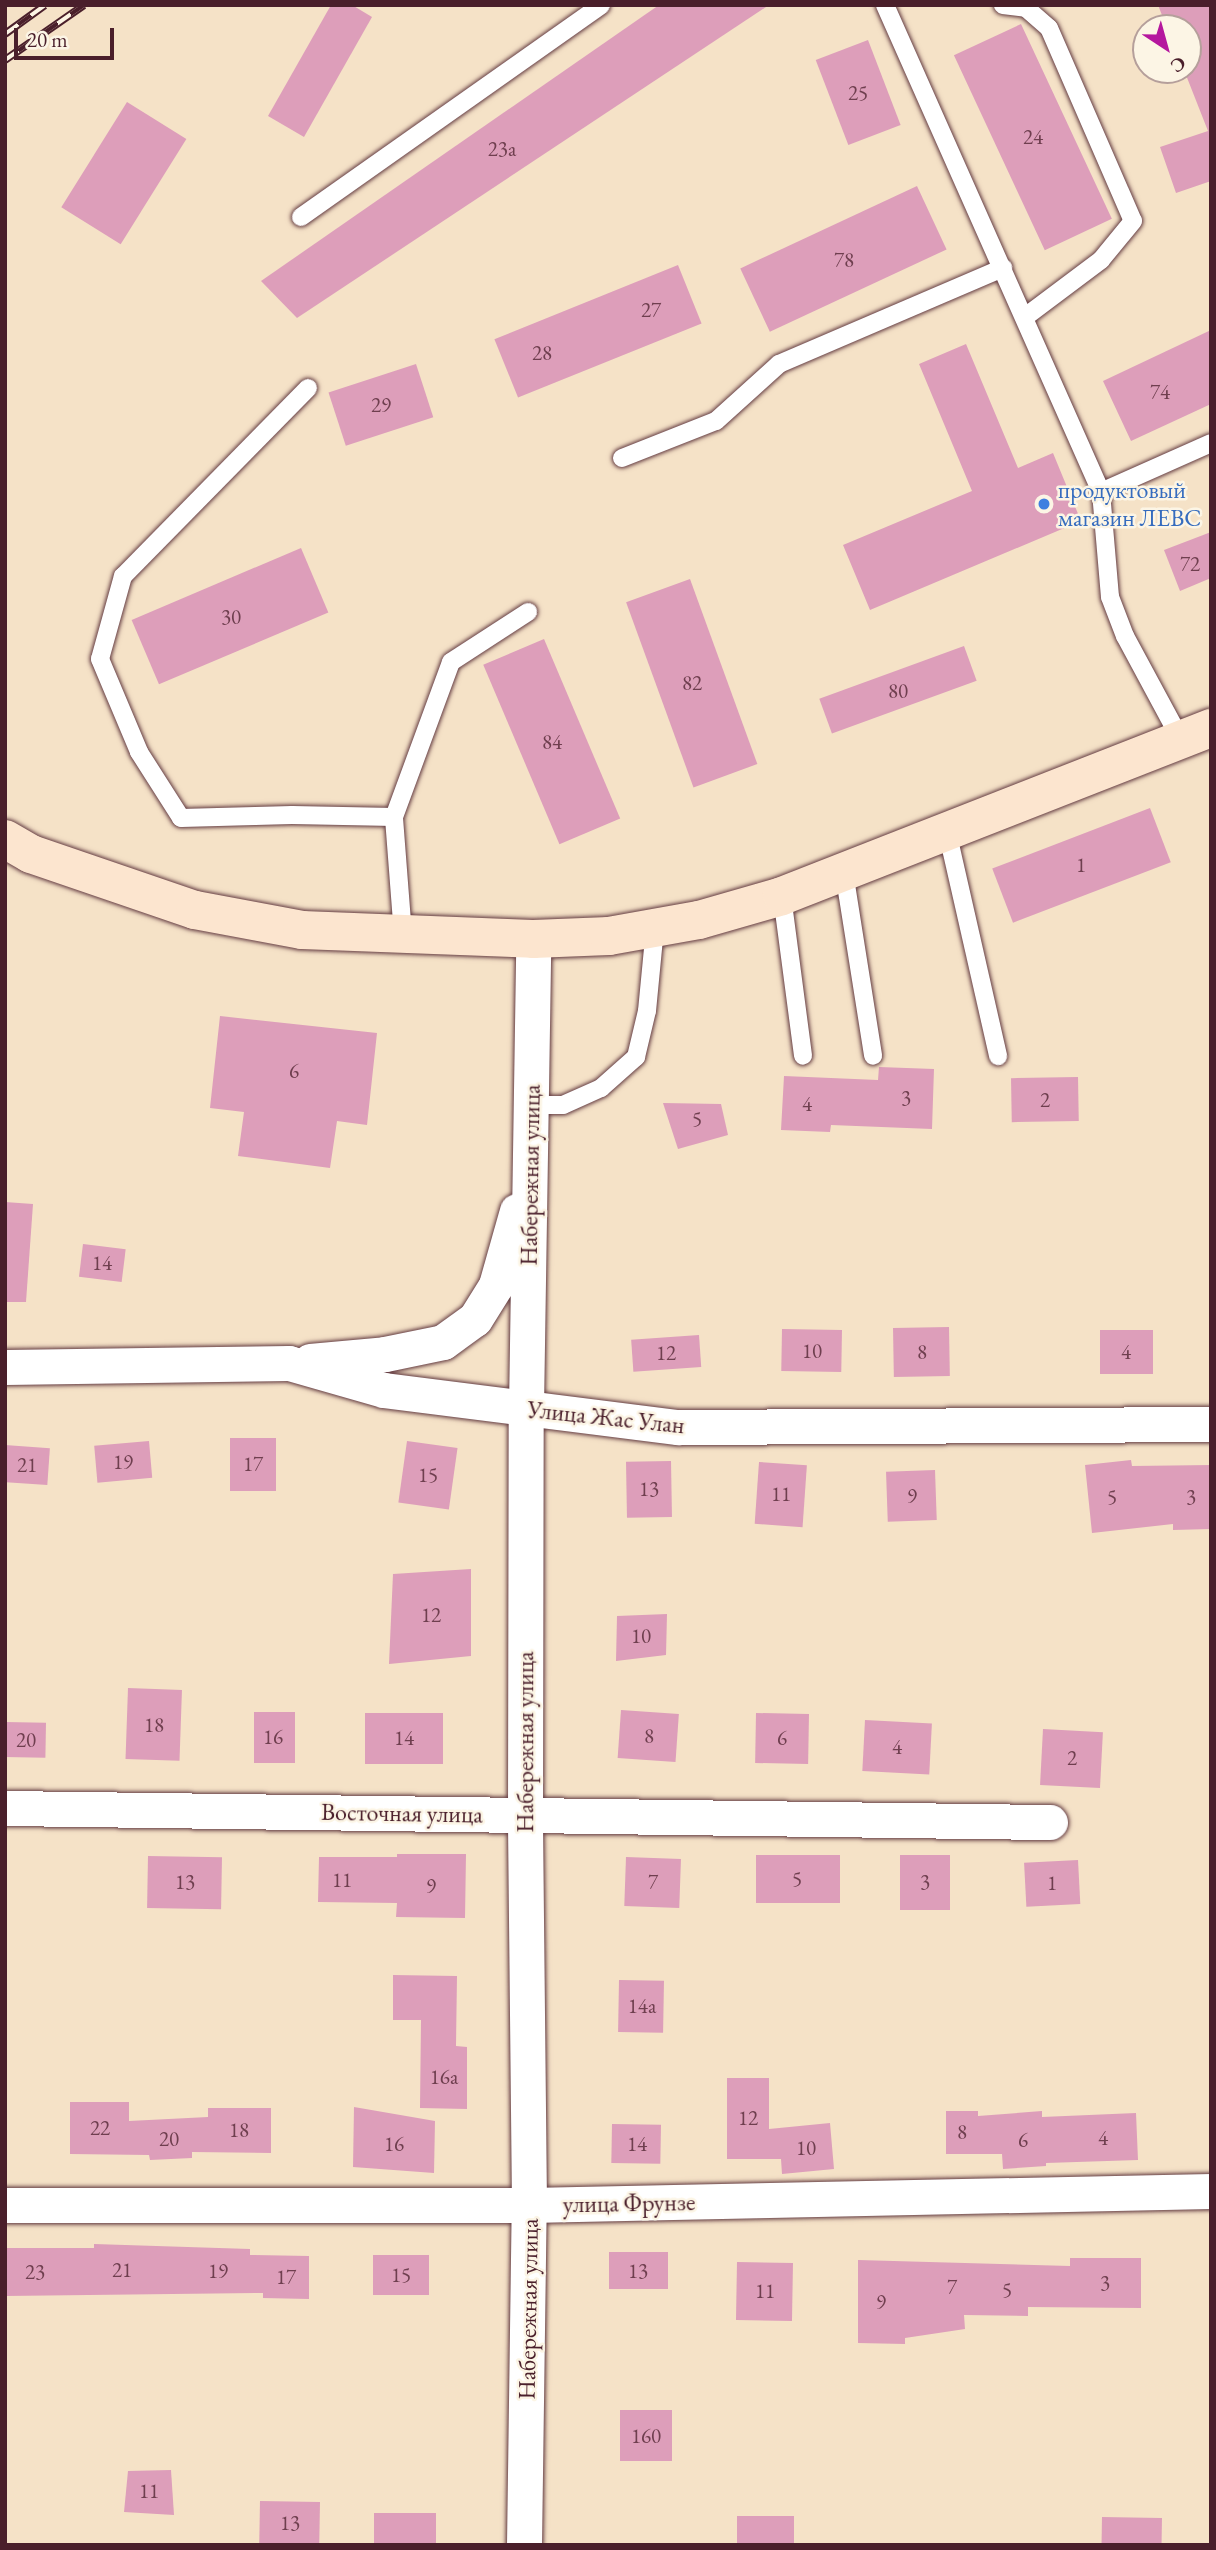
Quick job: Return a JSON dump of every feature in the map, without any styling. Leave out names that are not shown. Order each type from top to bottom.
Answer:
[{"type":"main road","points":[[5,839],[31,854],[195,909],[302,930],[533,939],[609,936],[699,920],[782,896],[1196,733]]},
{"type":"street","name":"Набережная улица","points":[[524,2545],[529,2205],[524,1815],[526,1408],[533,939]]},
{"type":"street","points":[[289,1363],[385,1354],[443,1342],[475,1319],[496,1285],[530,1167]]},
{"type":"street","name":"Улица Жас Улан","points":[[5,1367],[289,1363],[384,1390],[678,1427],[1211,1424]]},
{"type":"street","name":"Восточная улица","points":[[5,1808],[1050,1822]]},
{"type":"street","name":"улица Фрунзе","points":[[5,2205],[529,2205],[1211,2192]]},
{"type":"lane","points":[[301,217],[601,5]]},
{"type":"lane","points":[[885,5],[1101,492],[1110,597],[1125,636],[1196,733]]},
{"type":"lane","points":[[1003,5],[1026,8],[1049,28],[1133,221],[1101,260],[1025,317]]},
{"type":"lane","points":[[622,458],[716,421],[779,364],[1003,268]]},
{"type":"lane","points":[[308,388],[123,576],[100,659],[139,752],[181,818],[292,815],[394,817]]},
{"type":"lane","points":[[1101,492],[1211,443]]},
{"type":"lane","points":[[403,935],[394,817],[451,662],[528,612]]},
{"type":"lane","points":[[947,831],[998,1056]]},
{"type":"lane","points":[[844,872],[873,1056]]},
{"type":"lane","points":[[782,896],[803,1056]]},
{"type":"lane","points":[[531,1105],[563,1105],[601,1088],[636,1057],[648,1010],[655,928]]},
{"type":"building","points":[[331,5],[352,5],[372,17],[304,137],[268,116]]},
{"type":"building","points":[[659,5],[769,5],[297,318],[261,281]]},
{"type":"building","points":[[1158,5],[1211,5],[1211,181],[1176,193],[1160,147],[1208,131],[1190,84],[1202,84],[1202,14],[1162,14]]},
{"type":"building","points":[[1021,24],[1112,219],[1045,250],[954,55]]},
{"type":"building","points":[[868,40],[901,125],[848,145],[816,60]]},
{"type":"building","points":[[127,102],[186,139],[121,244],[61,207]]},
{"type":"building","points":[[917,186],[947,249],[770,332],[740,268]]},
{"type":"building","points":[[678,265],[702,323],[518,398],[494,339]]},
{"type":"building","points":[[1211,330],[1211,404],[1131,441],[1103,381]]},
{"type":"building","points":[[966,344],[1018,468],[1053,453],[1081,521],[870,610],[843,545],[972,491],[919,364]]},
{"type":"building","points":[[416,364],[433,417],[346,446],[329,392]]},
{"type":"building","points":[[1211,532],[1211,578],[1180,591],[1164,550]]},
{"type":"building","points":[[301,548],[328,612],[159,684],[132,620]]},
{"type":"building","points":[[690,579],[757,764],[693,787],[626,602]]},
{"type":"building","points":[[544,639],[620,818],[559,844],[483,665]]},
{"type":"building","points":[[964,646],[977,681],[832,733],[819,699]]},
{"type":"building","points":[[1150,808],[1171,862],[1013,923],[992,869]]},
{"type":"building","points":[[220,1016],[377,1033],[367,1125],[337,1121],[330,1168],[238,1156],[244,1112],[210,1108]]},
{"type":"building","points":[[879,1067],[934,1069],[932,1129],[831,1125],[830,1132],[781,1130],[784,1076],[878,1080]]},
{"type":"building","points":[[1078,1077],[1079,1121],[1012,1122],[1011,1078]]},
{"type":"building","points":[[663,1103],[721,1104],[728,1135],[678,1149]]},
{"type":"building","points":[[5,1202],[33,1204],[26,1302],[5,1302]]},
{"type":"building","points":[[83,1244],[126,1249],[122,1282],[79,1277]]},
{"type":"building","points":[[949,1327],[950,1376],[894,1377],[893,1328]]},
{"type":"building","points":[[782,1329],[842,1330],[841,1372],[781,1371]]},
{"type":"building","points":[[1100,1330],[1153,1330],[1153,1374],[1100,1374]]},
{"type":"building","points":[[699,1335],[701,1367],[633,1372],[631,1340]]},
{"type":"building","points":[[230,1438],[276,1438],[276,1491],[230,1491]]},
{"type":"building","points":[[149,1441],[152,1478],[97,1483],[94,1446]]},
{"type":"building","points":[[407,1441],[458,1448],[449,1509],[398,1502]]},
{"type":"building","points":[[5,1445],[50,1448],[47,1485],[5,1482]]},
{"type":"building","points":[[1131,1460],[1132,1466],[1211,1465],[1211,1529],[1173,1530],[1173,1524],[1092,1533],[1085,1465]]},
{"type":"building","points":[[671,1461],[672,1517],[627,1518],[626,1462]]},
{"type":"building","points":[[759,1462],[807,1465],[803,1527],[755,1524]]},
{"type":"building","points":[[935,1470],[937,1520],[888,1522],[886,1472]]},
{"type":"building","points":[[471,1569],[471,1656],[389,1664],[393,1574]]},
{"type":"building","points":[[667,1614],[666,1655],[616,1661],[617,1616]]},
{"type":"building","points":[[128,1688],[182,1690],[179,1761],[126,1759]]},
{"type":"building","points":[[621,1710],[679,1714],[676,1762],[618,1758]]},
{"type":"building","points":[[254,1712],[295,1712],[295,1763],[254,1763]]},
{"type":"building","points":[[365,1713],[443,1713],[443,1764],[365,1764]]},
{"type":"building","points":[[756,1713],[809,1714],[808,1764],[755,1763]]},
{"type":"building","points":[[865,1720],[932,1724],[929,1774],[862,1771]]},
{"type":"building","points":[[5,1722],[46,1723],[45,1758],[5,1757]]},
{"type":"building","points":[[1043,1729],[1103,1732],[1100,1788],[1040,1785]]},
{"type":"building","points":[[397,1854],[466,1854],[465,1918],[396,1917],[397,1903],[318,1902],[319,1857],[397,1857]]},
{"type":"building","points":[[756,1855],[840,1855],[840,1903],[756,1903]]},
{"type":"building","points":[[900,1855],[950,1855],[950,1910],[900,1910]]},
{"type":"building","points":[[148,1856],[222,1857],[221,1909],[147,1908]]},
{"type":"building","points":[[626,1857],[681,1859],[679,1908],[624,1906]]},
{"type":"building","points":[[1078,1860],[1080,1904],[1026,1907],[1024,1863]]},
{"type":"building","points":[[393,1975],[457,1976],[456,2046],[467,2047],[467,2109],[420,2108],[421,2020],[393,2020]]},
{"type":"building","points":[[619,1980],[664,1981],[663,2033],[618,2032]]},
{"type":"building","points":[[727,2078],[769,2078],[769,2129],[830,2123],[834,2169],[782,2174],[781,2159],[727,2159]]},
{"type":"building","points":[[70,2102],[129,2102],[129,2121],[208,2117],[208,2108],[271,2108],[271,2153],[192,2152],[192,2158],[150,2160],[149,2155],[70,2154]]},
{"type":"building","points":[[354,2107],[435,2121],[434,2173],[353,2167]]},
{"type":"building","points":[[946,2111],[978,2111],[978,2116],[1042,2111],[1042,2117],[1136,2113],[1138,2160],[1046,2163],[1046,2166],[1003,2169],[1002,2154],[946,2154]]},
{"type":"building","points":[[612,2124],[661,2125],[660,2164],[611,2163]]},
{"type":"building","points":[[94,2244],[250,2249],[250,2255],[309,2256],[309,2299],[263,2298],[263,2293],[5,2296],[5,2248],[94,2248]]},
{"type":"building","points":[[609,2252],[668,2252],[668,2289],[609,2289]]},
{"type":"building","points":[[373,2255],[429,2255],[429,2295],[373,2295]]},
{"type":"building","points":[[1070,2258],[1141,2258],[1141,2308],[1028,2307],[1028,2316],[964,2315],[965,2329],[905,2338],[905,2344],[858,2343],[858,2260],[1070,2266]]},
{"type":"building","points":[[737,2262],[793,2263],[792,2321],[736,2320]]},
{"type":"building","points":[[620,2410],[672,2410],[672,2461],[620,2461]]},
{"type":"building","points":[[171,2470],[174,2515],[124,2512],[128,2471]]},
{"type":"building","points":[[260,2501],[320,2502],[319,2545],[259,2545]]},
{"type":"building","points":[[374,2513],[436,2513],[436,2545],[374,2545]]},
{"type":"building","points":[[737,2516],[794,2516],[794,2545],[737,2545]]},
{"type":"building","points":[[1102,2517],[1162,2518],[1162,2545],[1102,2545]]},
{"type":"railway","points":[[5,34],[45,5]]},
{"type":"railway","points":[[5,60],[84,5]]},
{"type":"place","name":"продуктовый магазин ЛЕВС","points":[[1044,504]]}]
